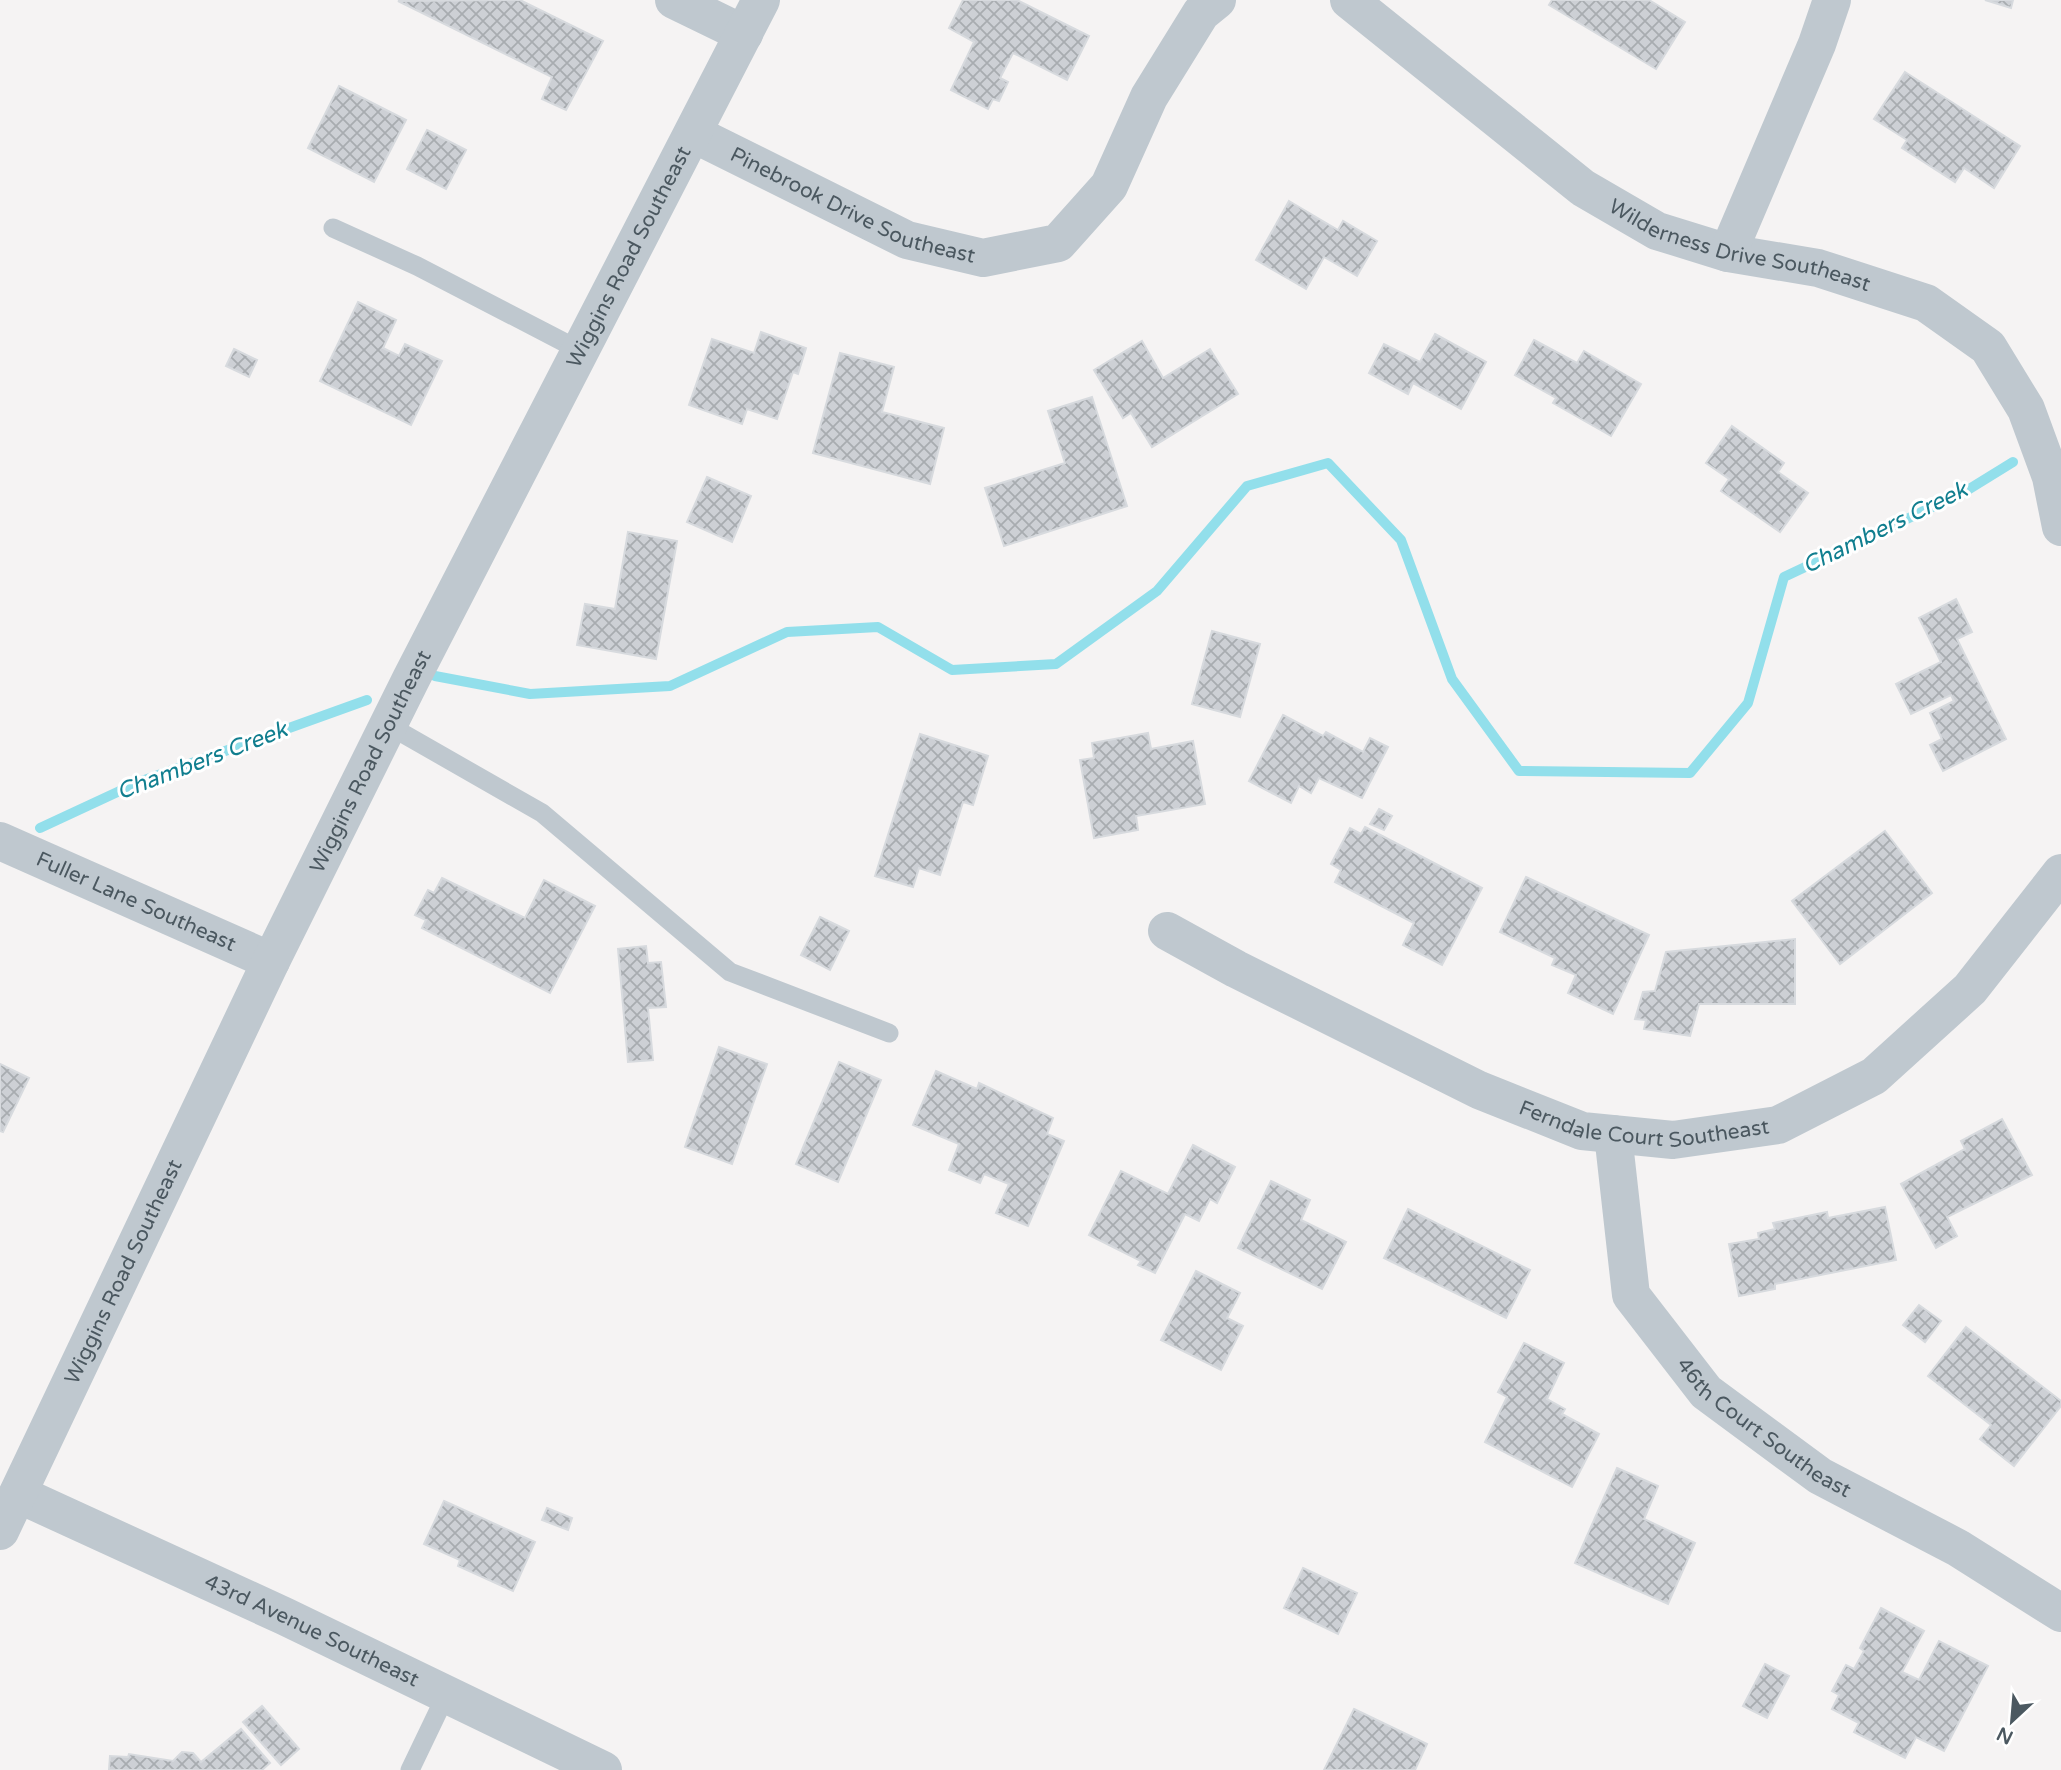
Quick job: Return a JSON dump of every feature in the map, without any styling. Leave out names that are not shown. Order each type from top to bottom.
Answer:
[{"type":"street","points":[[674,0],[744,34]]},
{"type":"street","name":"Wiggins Road Southeast","points":[[0,1531],[271,961],[388,724],[761,0]]},
{"type":"street","name":"Pinebrook Drive Southeast","points":[[694,134],[907,240],[983,258],[1058,243],[1109,186],[1149,97],[1201,13],[1217,0]]},
{"type":"street","name":"Wilderness Drive Southeast","points":[[1349,0],[1583,188],[1657,231],[1728,253],[1818,268],[1926,303],[1988,347],[2026,409],[2051,477],[2061,527]]},
{"type":"street","points":[[1728,253],[1817,44],[1832,0]]},
{"type":"street","name":"Fuller Lane Southeast","points":[[0,841],[271,961]]},
{"type":"street","name":"Ferndale Court Southeast","points":[[1167,931],[1236,970],[1479,1090],[1582,1131],[1673,1140],[1778,1125],[1874,1076],[1970,989],[2061,873]]},
{"type":"street","name":"46th Court Southeast","points":[[1613,1134],[1631,1295],[1706,1392],[1820,1476],[1958,1548],[2061,1613]]},
{"type":"street","name":"43rd Avenue Southeast","points":[[18,1494],[603,1770]]},
{"type":"lane","points":[[333,228],[417,266],[581,351]]},
{"type":"lane","points":[[388,724],[542,813],[730,972],[889,1033]]},
{"type":"lane","points":[[410,1770],[446,1695]]},
{"type":"building","points":[[520,0],[603,41],[566,110],[542,99],[552,77],[398,1]]},
{"type":"building","points":[[963,0],[1017,0],[1089,36],[1067,80],[1013,53],[1000,78],[1008,82],[999,101],[993,99],[988,109],[951,90],[974,42],[949,28]]},
{"type":"building","points":[[1552,0],[1649,0],[1685,22],[1656,69],[1549,5]]},
{"type":"building","points":[[1985,0],[2013,0],[2011,8]]},
{"type":"building","points":[[1905,72],[2020,146],[1994,188],[1964,168],[1955,182],[1902,148],[1907,140],[1874,119]]},
{"type":"building","points":[[339,86],[406,120],[374,182],[308,148]]},
{"type":"building","points":[[427,130],[466,150],[446,189],[407,169]]},
{"type":"building","points":[[1289,201],[1338,230],[1343,221],[1377,241],[1357,276],[1324,257],[1306,289],[1256,260]]},
{"type":"building","points":[[358,302],[396,320],[383,348],[399,356],[405,344],[442,361],[411,425],[320,381]]},
{"type":"building","points":[[761,332],[806,348],[798,374],[793,372],[777,419],[747,409],[742,424],[689,405],[712,339],[754,353]]},
{"type":"building","points":[[1435,334],[1486,362],[1461,409],[1413,383],[1408,394],[1369,373],[1384,344],[1420,362]]},
{"type":"building","points":[[1534,340],[1577,363],[1584,351],[1641,384],[1611,436],[1553,403],[1556,398],[1515,375]]},
{"type":"building","points":[[1142,341],[1163,378],[1210,349],[1238,394],[1152,447],[1131,413],[1123,418],[1094,370]]},
{"type":"building","points":[[234,349],[257,360],[249,377],[226,366]]},
{"type":"building","points":[[840,353],[894,367],[882,412],[944,428],[930,484],[813,453]]},
{"type":"building","points":[[1092,397],[1127,506],[1004,546],[985,488],[1065,463],[1048,411]]},
{"type":"building","points":[[1732,426],[1784,463],[1778,472],[1808,493],[1780,532],[1721,491],[1729,479],[1706,463]]},
{"type":"building","points":[[707,477],[751,496],[732,542],[687,522]]},
{"type":"building","points":[[628,532],[677,541],[656,659],[577,645],[585,604],[615,609]]},
{"type":"building","points":[[1956,599],[1972,632],[1957,639],[2006,739],[1943,771],[1930,745],[1942,739],[1930,713],[1954,701],[1951,695],[1911,714],[1896,684],[1941,662],[1919,618]]},
{"type":"building","points":[[1212,631],[1260,644],[1240,717],[1192,704]]},
{"type":"building","points":[[1283,715],[1323,736],[1326,732],[1363,752],[1370,738],[1388,747],[1362,798],[1319,778],[1311,793],[1299,786],[1291,803],[1249,781]]},
{"type":"building","points":[[1148,733],[1151,749],[1193,741],[1205,804],[1136,816],[1138,830],[1094,838],[1080,760],[1094,758],[1092,743]]},
{"type":"building","points":[[920,734],[988,756],[973,805],[963,802],[940,875],[919,868],[913,887],[875,876]]},
{"type":"building","points":[[1379,809],[1392,816],[1384,830],[1370,824]]},
{"type":"building","points":[[1365,827],[1482,888],[1442,965],[1403,945],[1414,923],[1335,882],[1341,870],[1331,864],[1350,828],[1361,834]]},
{"type":"building","points":[[1885,831],[1932,893],[1840,964],[1792,901]]},
{"type":"building","points":[[1526,877],[1649,935],[1613,1014],[1568,993],[1576,975],[1552,965],[1555,958],[1500,932]]},
{"type":"building","points":[[442,878],[525,918],[544,880],[595,906],[550,993],[422,928],[426,920],[415,915],[428,890],[434,893]]},
{"type":"building","points":[[820,917],[849,931],[830,970],[801,955]]},
{"type":"building","points":[[1795,939],[1795,1004],[1699,1004],[1690,1036],[1644,1029],[1646,1020],[1635,1019],[1643,992],[1655,991],[1666,952]]},
{"type":"building","points":[[646,946],[648,963],[661,962],[666,1007],[648,1008],[653,1060],[628,1062],[618,949]]},
{"type":"building","points":[[719,1047],[767,1064],[732,1164],[685,1147]]},
{"type":"building","points":[[839,1062],[881,1080],[838,1182],[796,1164]]},
{"type":"building","points":[[0,1064],[29,1078],[3,1132],[0,1131]]},
{"type":"building","points":[[936,1071],[977,1089],[979,1083],[1053,1118],[1047,1134],[1064,1141],[1028,1226],[996,1213],[1009,1184],[984,1174],[980,1183],[949,1170],[959,1144],[913,1125]]},
{"type":"building","points":[[2002,1119],[2032,1175],[1947,1217],[1957,1236],[1936,1248],[1901,1184],[1965,1149],[1961,1141]]},
{"type":"building","points":[[1193,1145],[1235,1167],[1217,1203],[1210,1199],[1199,1221],[1185,1214],[1155,1273],[1138,1265],[1141,1261],[1089,1235],[1121,1171],[1168,1194]]},
{"type":"building","points":[[1271,1181],[1310,1200],[1301,1220],[1346,1242],[1322,1289],[1238,1248]]},
{"type":"building","points":[[1885,1207],[1896,1260],[1775,1284],[1775,1289],[1739,1296],[1729,1244],[1759,1239],[1758,1233],[1775,1229],[1773,1223],[1827,1212],[1828,1218]]},
{"type":"building","points":[[1408,1209],[1530,1270],[1506,1318],[1384,1258]]},
{"type":"building","points":[[1196,1271],[1240,1293],[1227,1318],[1243,1326],[1221,1370],[1161,1340]]},
{"type":"building","points":[[1919,1305],[1941,1321],[1925,1342],[1903,1325]]},
{"type":"building","points":[[1966,1327],[2061,1401],[2061,1406],[2014,1466],[1980,1439],[1991,1425],[1928,1376]]},
{"type":"building","points":[[1524,1343],[1564,1363],[1547,1399],[1565,1409],[1562,1414],[1599,1434],[1572,1487],[1485,1442],[1507,1397],[1498,1392]]},
{"type":"building","points":[[1617,1468],[1658,1486],[1644,1519],[1695,1543],[1668,1604],[1575,1563]]},
{"type":"building","points":[[444,1501],[535,1542],[513,1591],[458,1566],[460,1560],[424,1544]]},
{"type":"building","points":[[547,1508],[572,1518],[568,1530],[542,1520]]},
{"type":"building","points":[[1303,1568],[1357,1593],[1338,1634],[1284,1608]]},
{"type":"building","points":[[1881,1608],[1924,1631],[1902,1672],[1919,1680],[1939,1641],[1988,1666],[1944,1751],[1916,1737],[1905,1758],[1854,1732],[1859,1723],[1832,1709],[1839,1695],[1832,1691],[1846,1665],[1854,1669],[1864,1651],[1860,1648]]},
{"type":"building","points":[[1765,1664],[1789,1676],[1767,1718],[1743,1706]]},
{"type":"building","points":[[262,1706],[299,1749],[281,1765],[243,1722]]},
{"type":"building","points":[[1354,1709],[1427,1744],[1415,1770],[1324,1770]]},
{"type":"building","points":[[241,1729],[270,1763],[262,1770],[109,1770],[110,1756],[128,1757],[129,1754],[173,1761],[182,1752],[193,1753],[201,1762]]},
{"type":"waterway","name":"Chambers Creek","points":[[435,676],[530,694],[670,686],[787,632],[878,627],[952,670],[1056,664],[1157,591],[1247,486],[1328,463],[1401,540],[1452,679],[1519,771],[1690,773],[1748,703],[1784,577],[1966,491],[2013,462]]},
{"type":"waterway","name":"Chambers Creek","points":[[40,828],[139,782],[367,700]]}]
